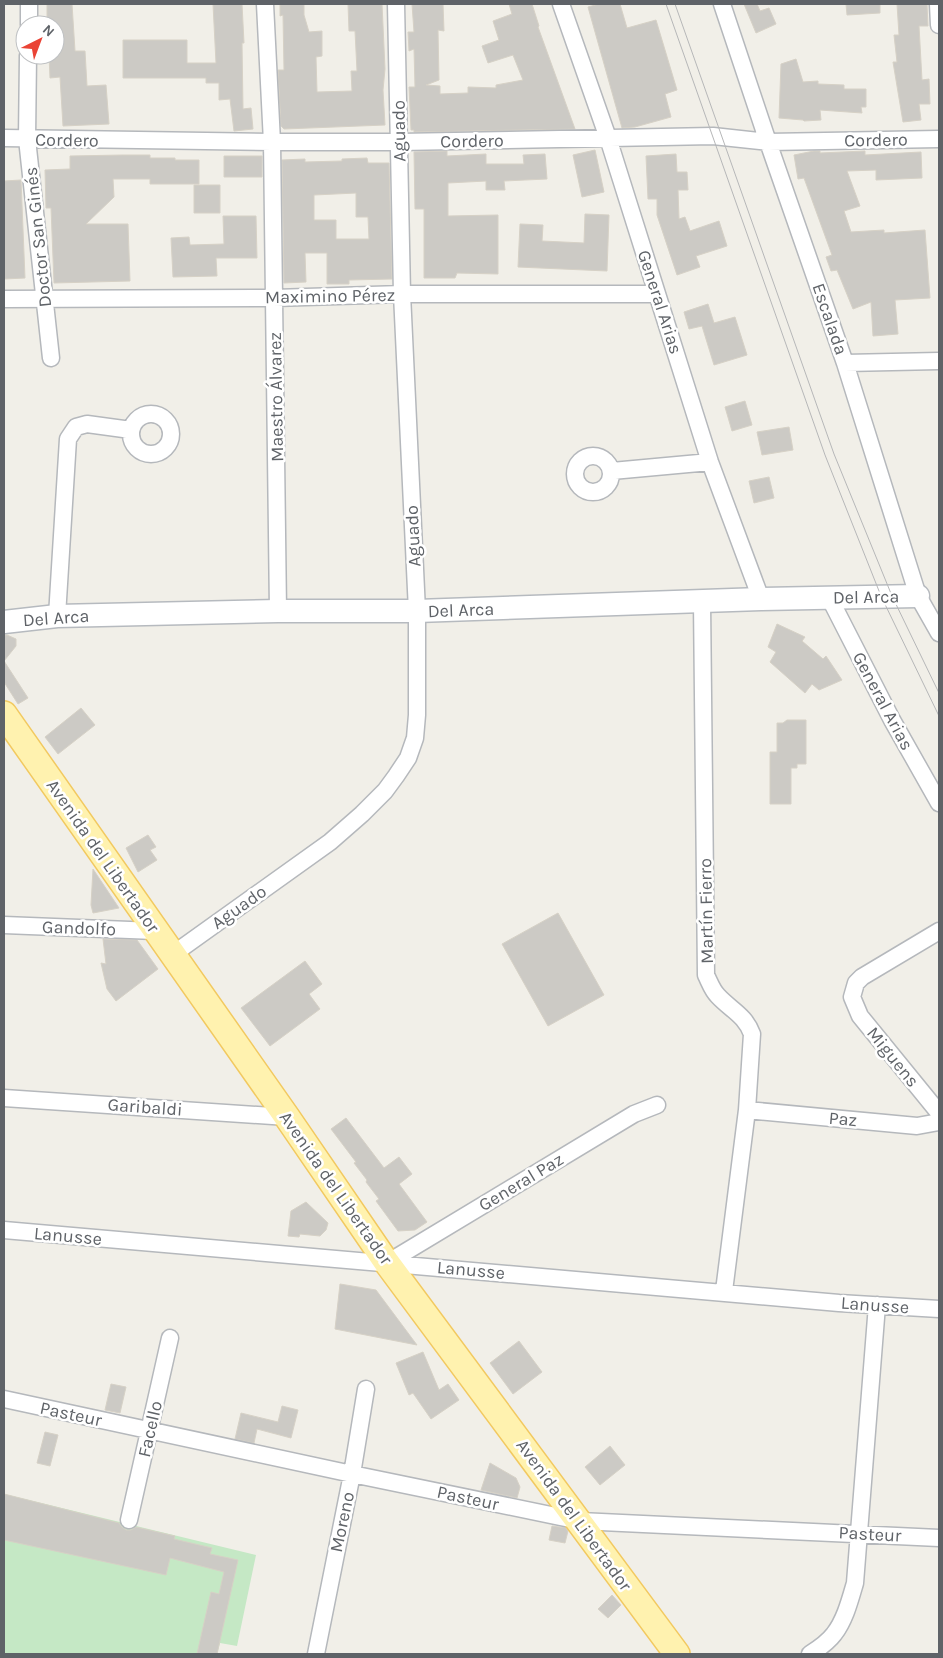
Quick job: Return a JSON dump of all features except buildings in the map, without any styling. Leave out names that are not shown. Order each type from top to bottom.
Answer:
[{"type":"main road","name":"Avenida del Libertador","points":[[4,714],[287,1117],[387,1263],[677,1654]]},
{"type":"street","name":"Maestro Álvarez","points":[[265,4],[272,142],[278,611]]},
{"type":"street","name":"Aguado","points":[[172,955],[330,842],[362,814],[385,791],[396,776],[408,758],[414,738],[417,715],[417,611],[402,294],[396,4]]},
{"type":"street","name":"General Arias","points":[[561,4],[608,138],[710,462],[761,599]]},
{"type":"street","name":"Escalada","points":[[722,4],[845,362],[918,596],[939,633]]},
{"type":"street","points":[[938,4],[939,25]]},
{"type":"street","name":"Doctor San Ginés","points":[[28,65],[28,139],[51,358]]},
{"type":"street","name":"Cordero","points":[[4,138],[272,142],[400,142],[713,136],[768,142],[939,139]]},
{"type":"street","name":"Maximino Pérez","points":[[4,299],[274,298],[402,294],[657,294]]},
{"type":"street","points":[[845,362],[939,361]]},
{"type":"street","points":[[57,616],[68,438],[76,427],[87,424],[132,430]]},
{"type":"street","points":[[612,471],[710,462]]},
{"type":"street","name":"Del Arca","points":[[4,622],[57,616],[278,611],[417,611],[761,599],[918,596]]},
{"type":"street","name":"General Arias","points":[[829,597],[892,720],[939,803]]},
{"type":"street","name":"Martín Fierro","points":[[702,602],[706,975],[715,992],[748,1024],[752,1034],[747,1110],[724,1291]]},
{"type":"street","name":"Gandolfo","points":[[4,925],[155,931]]},
{"type":"street","name":"Miguens","points":[[939,931],[862,977],[856,983],[852,997],[860,1016],[939,1113]]},
{"type":"street","name":"Garibaldi","points":[[4,1098],[287,1117]]},
{"type":"street","name":"General Paz","points":[[387,1263],[634,1114],[657,1104]]},
{"type":"street","name":"Paz","points":[[747,1110],[918,1126],[939,1122]]},
{"type":"street","name":"Lanusse","points":[[4,1230],[939,1309]]},
{"type":"street","points":[[810,1654],[834,1634],[846,1611],[855,1583],[878,1305]]},
{"type":"street","name":"Facello","points":[[129,1520],[170,1338]]},
{"type":"street","name":"Moreno","points":[[316,1654],[352,1474],[366,1389]]},
{"type":"street","name":"Pasteur","points":[[4,1399],[580,1521],[939,1538]]},
{"type":"green space","points":[[4,1494],[256,1555],[237,1646],[220,1643],[217,1654],[4,1654]]},
{"type":"tram line","points":[[666,4],[825,455],[881,596],[939,716]]},
{"type":"tram line","points":[[675,4],[834,454],[892,596],[939,693]]}]
